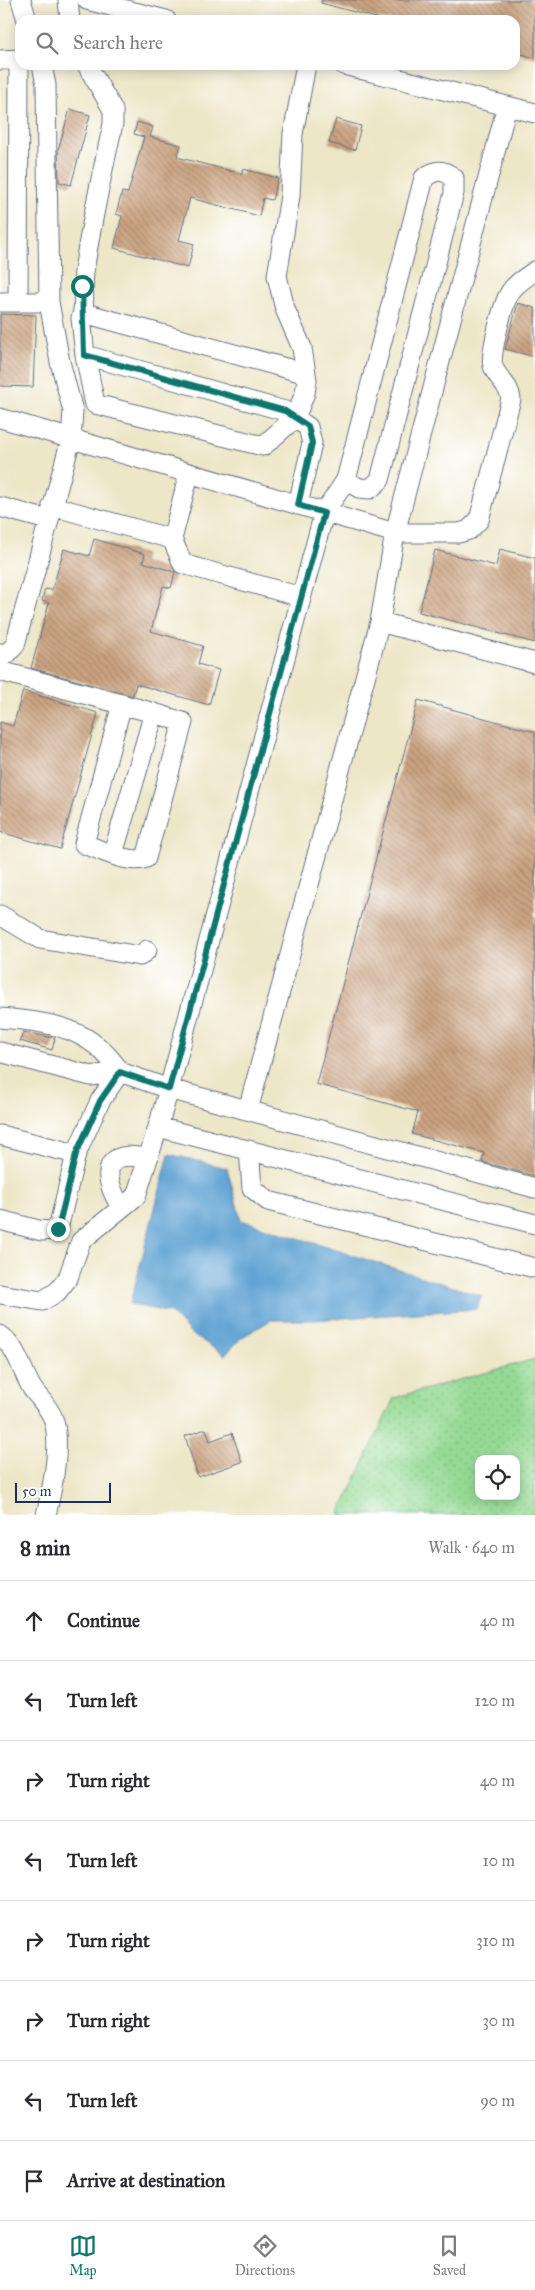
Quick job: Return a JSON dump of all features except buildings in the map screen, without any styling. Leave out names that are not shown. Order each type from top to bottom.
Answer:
[{"type":"lane","points":[[22,0],[26,15]]},
{"type":"lane","points":[[68,0],[70,15]]},
{"type":"lane","points":[[87,0],[146,15]]},
{"type":"lane","points":[[0,60],[15,59]]},
{"type":"lane","points":[[19,70],[9,302],[48,302]]},
{"type":"lane","points":[[0,653],[7,654],[15,645],[71,439],[73,411],[60,362],[48,302],[46,85],[43,70]]},
{"type":"lane","points":[[89,70],[113,110],[113,124],[90,230],[82,286],[84,355],[95,404],[262,446],[296,418],[305,393],[307,380],[304,372],[302,348],[285,309],[277,276],[290,196],[293,134],[305,70]]},
{"type":"lane","points":[[364,70],[535,113]]},
{"type":"lane","points":[[248,1110],[380,622],[396,533],[506,106]]},
{"type":"lane","points":[[0,1294],[42,1301],[57,1292],[68,1278],[81,1241],[136,1196],[169,1089],[324,513],[346,480],[424,178],[434,171],[446,171],[454,178],[454,193],[380,480],[370,489],[359,488],[346,480]]},
{"type":"lane","points":[[0,418],[396,533],[459,533],[470,530],[478,520],[511,399],[510,391],[495,373],[492,363],[492,351],[510,292],[517,284],[535,271]]},
{"type":"lane","points":[[84,313],[304,372]]},
{"type":"lane","points":[[84,355],[285,411],[308,426],[312,443],[298,505]]},
{"type":"lane","points":[[189,474],[172,539],[183,564],[301,597]]},
{"type":"lane","points":[[0,507],[50,513],[172,539]]},
{"type":"lane","points":[[380,622],[535,663]]},
{"type":"lane","points":[[0,671],[122,704],[183,722],[146,858],[138,861],[84,844],[122,704]]},
{"type":"lane","points":[[113,854],[154,713]]},
{"type":"lane","points":[[0,915],[40,939],[140,956],[147,950]]},
{"type":"lane","points":[[0,1018],[33,1021],[80,1033],[108,1054],[120,1072]]},
{"type":"lane","points":[[0,1052],[91,1076],[120,1072],[169,1089],[535,1188]]},
{"type":"lane","points":[[0,1220],[42,1231],[58,1229],[76,1154],[100,1101],[120,1072]]},
{"type":"lane","points":[[158,1127],[535,1224]]},
{"type":"lane","points":[[0,1136],[76,1154]]},
{"type":"lane","points":[[249,1150],[252,1188],[268,1201],[535,1268]]},
{"type":"lane","points":[[121,1207],[109,1184],[110,1167],[120,1156],[148,1158]]},
{"type":"lane","points":[[0,1335],[12,1348],[32,1388],[44,1401],[53,1417],[56,1436],[55,1466],[46,1515]]},
{"type":"green space","points":[[535,1359],[535,1515],[339,1515],[394,1398]]},
{"type":"water","points":[[169,1154],[227,1168],[241,1220],[482,1296],[476,1309],[313,1320],[271,1320],[241,1338],[225,1355],[190,1333],[171,1313],[130,1304]]},
{"type":"route","points":[[58,1229],[76,1154],[100,1101],[120,1072],[169,1089],[324,513],[298,505],[312,443],[308,426],[285,411],[84,355],[82,286]]}]
